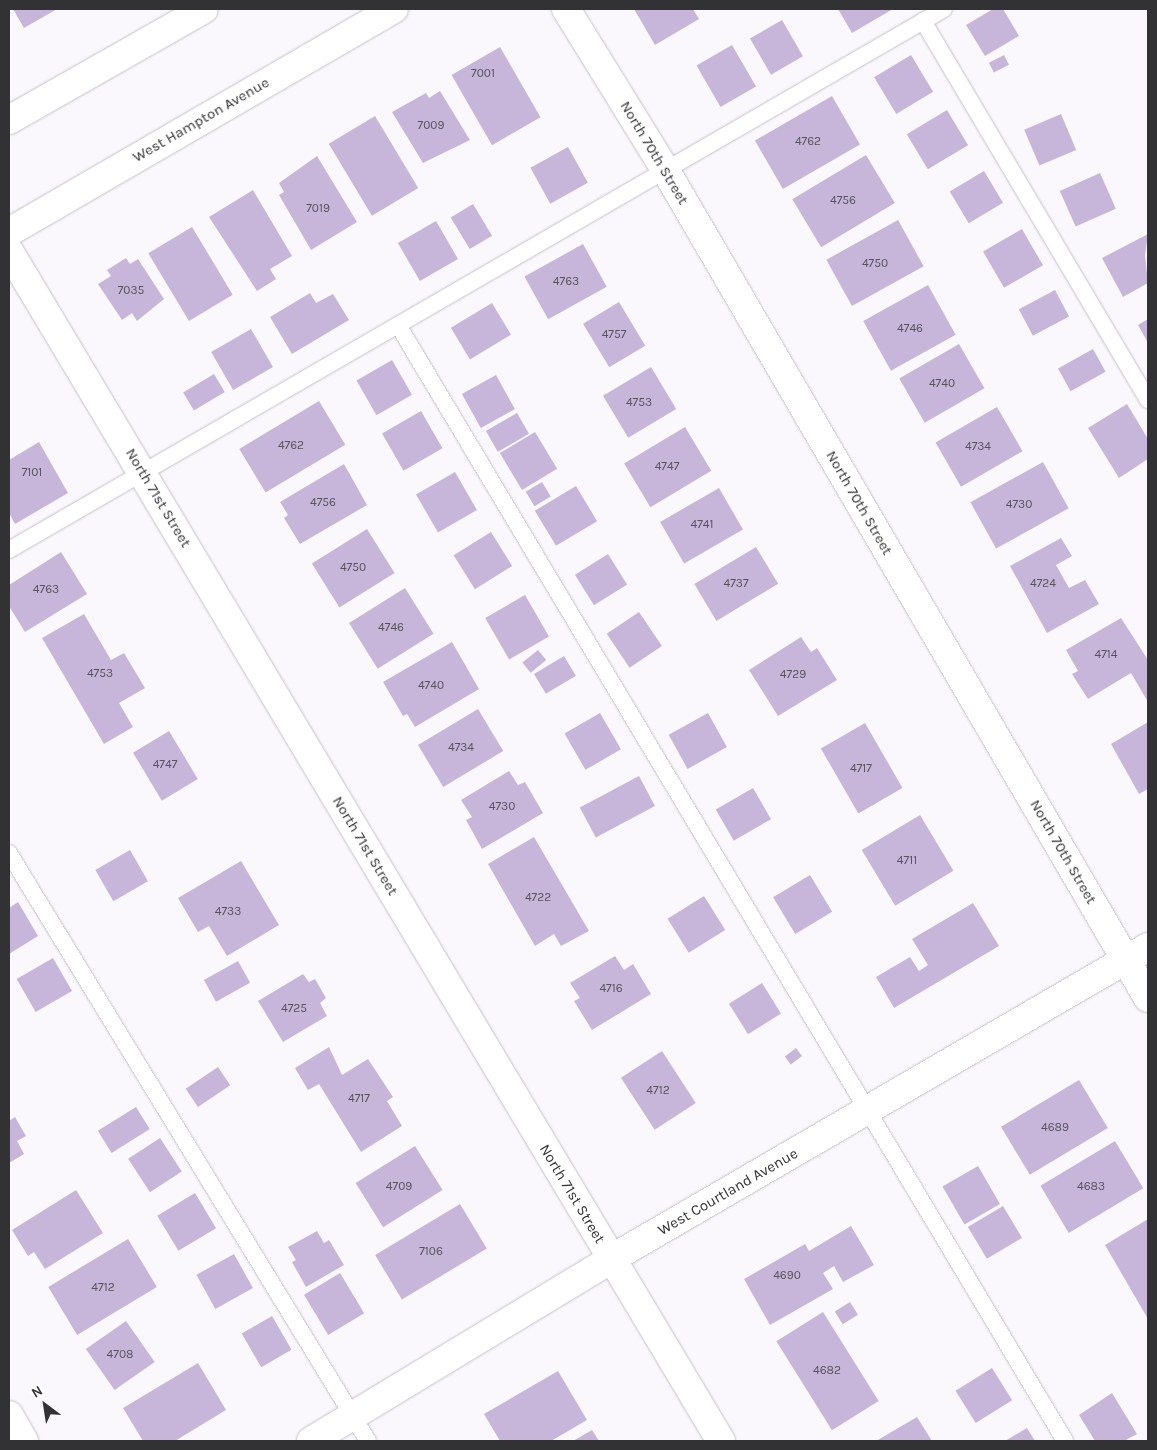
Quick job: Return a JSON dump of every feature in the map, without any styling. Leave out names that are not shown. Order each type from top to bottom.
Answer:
[{"type":"street","points":[[9,120],[204,9]]},
{"type":"street","name":"West Hampton Avenue","points":[[9,232],[394,9]]},
{"type":"street","name":"North 70th Street","points":[[566,9],[666,171],[1137,954],[1148,998]]},
{"type":"street","name":"North 71st Street","points":[[9,251],[143,472],[721,1441]]},
{"type":"street","name":"West Courtland Avenue","points":[[311,1441],[611,1259],[1137,954]]},
{"type":"street","points":[[9,1415],[24,1441]]},
{"type":"lane","points":[[9,550],[944,9]]},
{"type":"lane","points":[[923,21],[1148,400]]},
{"type":"lane","points":[[398,325],[865,1112],[1064,1441]]},
{"type":"lane","points":[[9,853],[368,1441]]},
{"type":"building","points":[[13,9],[57,9],[24,28]]},
{"type":"building","points":[[634,9],[693,9],[699,19],[655,45]]},
{"type":"building","points":[[838,9],[893,9],[852,33]]},
{"type":"building","points":[[993,9],[1003,9],[1019,36],[985,56],[966,25]]},
{"type":"building","points":[[782,20],[803,56],[771,75],[750,38]]},
{"type":"building","points":[[732,45],[756,87],[720,107],[696,66]]},
{"type":"building","points":[[500,47],[540,117],[492,145],[452,75]]},
{"type":"building","points":[[911,55],[933,92],[896,114],[874,77]]},
{"type":"building","points":[[1004,55],[1009,65],[994,73],[989,63]]},
{"type":"building","points":[[440,91],[470,140],[423,163],[392,112],[426,93],[429,98]]},
{"type":"building","points":[[832,96],[860,144],[783,189],[755,140]]},
{"type":"building","points":[[947,110],[968,145],[928,169],[907,134]]},
{"type":"building","points":[[1061,114],[1076,150],[1039,166],[1024,130]]},
{"type":"building","points":[[375,116],[418,188],[372,216],[329,144]]},
{"type":"building","points":[[568,147],[588,183],[550,204],[530,168]]},
{"type":"building","points":[[866,155],[895,203],[821,247],[792,199]]},
{"type":"building","points":[[317,156],[357,222],[311,250],[279,195],[284,192],[279,183]]},
{"type":"building","points":[[984,171],[1003,203],[969,223],[950,192]]},
{"type":"building","points":[[1100,173],[1116,209],[1076,227],[1060,191]]},
{"type":"building","points":[[253,190],[292,256],[270,269],[276,279],[257,291],[209,217]]},
{"type":"building","points":[[473,204],[492,236],[470,249],[451,217]]},
{"type":"building","points":[[898,220],[924,266],[852,306],[826,260]]},
{"type":"building","points":[[436,221],[458,259],[420,281],[398,243]]},
{"type":"building","points":[[192,227],[233,295],[189,321],[148,253]]},
{"type":"building","points":[[1022,229],[1043,265],[1004,288],[983,252]]},
{"type":"building","points":[[1148,234],[1145,255],[1148,283],[1123,297],[1102,258]]},
{"type":"building","points":[[583,244],[607,287],[548,319],[524,276]]},
{"type":"building","points":[[126,258],[130,264],[138,259],[164,299],[137,321],[132,313],[122,320],[98,284],[111,276],[107,270]]},
{"type":"building","points":[[928,285],[956,335],[891,371],[863,321]]},
{"type":"building","points":[[1055,290],[1069,316],[1033,336],[1019,309]]},
{"type":"building","points":[[310,293],[316,303],[333,294],[349,320],[292,354],[270,317]]},
{"type":"building","points":[[619,302],[645,346],[609,367],[583,324]]},
{"type":"building","points":[[492,303],[511,335],[470,359],[451,328]]},
{"type":"building","points":[[1148,319],[1148,343],[1138,325]]},
{"type":"building","points":[[251,329],[273,367],[233,390],[211,352]]},
{"type":"building","points":[[959,344],[984,388],[925,423],[899,378]]},
{"type":"building","points":[[1093,349],[1106,372],[1071,391],[1058,368]]},
{"type":"building","points":[[392,360],[412,395],[376,415],[356,381]]},
{"type":"building","points":[[651,367],[676,409],[628,438],[603,396]]},
{"type":"building","points":[[214,374],[225,392],[194,411],[183,393]]},
{"type":"building","points":[[496,375],[515,409],[481,428],[462,394]]},
{"type":"building","points":[[319,401],[345,445],[266,493],[239,449]]},
{"type":"building","points":[[1127,404],[1148,439],[1148,459],[1119,478],[1088,428]]},
{"type":"building","points":[[997,407],[1022,451],[961,487],[936,442]]},
{"type":"building","points":[[421,411],[442,448],[404,471],[382,434]]},
{"type":"building","points":[[517,413],[529,434],[498,452],[486,431]]},
{"type":"building","points":[[685,427],[711,471],[650,507],[624,464]]},
{"type":"building","points":[[535,432],[557,469],[522,490],[500,453]]},
{"type":"building","points":[[39,442],[68,493],[15,524],[9,513],[9,460]]},
{"type":"building","points":[[1043,462],[1069,508],[996,549],[970,502]]},
{"type":"building","points":[[344,464],[367,505],[300,544],[284,518],[288,515],[280,502]]},
{"type":"building","points":[[455,472],[477,510],[438,533],[416,494]]},
{"type":"building","points":[[542,482],[551,497],[534,506],[526,492]]},
{"type":"building","points":[[576,486],[597,521],[556,546],[535,511]]},
{"type":"building","points":[[719,488],[743,530],[684,564],[660,522]]},
{"type":"building","points":[[367,529],[395,573],[339,608],[312,563]]},
{"type":"building","points":[[491,532],[512,566],[475,589],[454,555]]},
{"type":"building","points":[[1061,538],[1072,556],[1056,565],[1069,588],[1085,580],[1099,604],[1047,633],[1010,566]]},
{"type":"building","points":[[756,547],[778,584],[716,621],[694,584]]},
{"type":"building","points":[[61,552],[87,594],[25,632],[9,606],[9,585]]},
{"type":"building","points":[[608,554],[627,585],[594,605],[575,575]]},
{"type":"building","points":[[405,588],[434,634],[378,669],[349,623]]},
{"type":"building","points":[[525,595],[549,637],[509,660],[485,618]]},
{"type":"building","points":[[639,612],[662,646],[630,668],[607,634]]},
{"type":"building","points":[[84,614],[111,660],[124,653],[145,688],[119,703],[133,727],[104,744],[42,638]]},
{"type":"building","points":[[1121,618],[1148,660],[1148,702],[1131,673],[1088,699],[1072,674],[1078,671],[1066,650]]},
{"type":"building","points":[[801,637],[811,652],[817,648],[837,680],[778,716],[749,670]]},
{"type":"building","points":[[452,642],[479,689],[415,727],[407,714],[403,716],[383,682]]},
{"type":"building","points":[[538,650],[546,660],[531,673],[522,663]]},
{"type":"building","points":[[564,656],[576,676],[546,694],[534,674]]},
{"type":"building","points":[[478,709],[503,751],[443,787],[418,745]]},
{"type":"building","points":[[600,713],[621,749],[585,770],[564,734]]},
{"type":"building","points":[[708,713],[727,747],[688,769],[669,735]]},
{"type":"building","points":[[1148,722],[1148,789],[1139,794],[1111,744]]},
{"type":"building","points":[[865,723],[902,788],[858,813],[821,748]]},
{"type":"building","points":[[169,731],[198,779],[162,801],[133,753]]},
{"type":"building","points":[[509,771],[518,785],[525,782],[543,813],[482,849],[466,820],[472,817],[461,800]]},
{"type":"building","points":[[639,776],[655,806],[596,837],[580,807]]},
{"type":"building","points":[[753,788],[771,819],[734,841],[716,809]]},
{"type":"building","points":[[920,815],[953,871],[895,906],[862,850]]},
{"type":"building","points":[[534,837],[589,931],[561,946],[554,934],[535,946],[488,864]]},
{"type":"building","points":[[130,850],[148,881],[113,901],[95,870]]},
{"type":"building","points":[[241,861],[279,925],[227,956],[209,926],[198,932],[178,898]]},
{"type":"building","points":[[810,875],[832,912],[795,934],[773,897]]},
{"type":"building","points":[[704,896],[725,930],[689,953],[668,919]]},
{"type":"building","points":[[18,902],[38,936],[9,954],[9,908]]},
{"type":"building","points":[[973,903],[999,946],[894,1008],[876,977],[910,957],[919,971],[928,965],[912,939]]},
{"type":"building","points":[[615,956],[624,970],[633,964],[651,994],[592,1030],[574,1001],[580,998],[570,983]]},
{"type":"building","points":[[53,958],[72,991],[36,1012],[17,979]]},
{"type":"building","points":[[238,961],[250,983],[216,1002],[204,980]]},
{"type":"building","points":[[303,974],[309,982],[315,979],[326,998],[320,1003],[327,1016],[283,1042],[258,1001]]},
{"type":"building","points":[[762,983],[781,1014],[748,1034],[729,1004]]},
{"type":"building","points":[[329,1047],[342,1075],[368,1059],[393,1097],[387,1101],[402,1126],[361,1152],[319,1084],[308,1090],[295,1068]]},
{"type":"building","points":[[796,1048],[802,1056],[791,1064],[785,1056]]},
{"type":"building","points":[[662,1051],[696,1103],[655,1130],[621,1078]]},
{"type":"building","points":[[218,1067],[230,1085],[198,1107],[186,1089]]},
{"type":"building","points":[[1079,1080],[1108,1128],[1030,1175],[1001,1127]]},
{"type":"building","points":[[136,1107],[150,1129],[112,1153],[98,1131]]},
{"type":"building","points":[[15,1117],[26,1136],[17,1141],[24,1154],[9,1163],[9,1121]]},
{"type":"building","points":[[160,1138],[182,1172],[150,1192],[128,1159]]},
{"type":"building","points":[[1115,1141],[1143,1188],[1069,1233],[1040,1186]]},
{"type":"building","points":[[415,1146],[443,1190],[383,1227],[356,1183]]},
{"type":"building","points":[[978,1166],[1000,1204],[964,1225],[942,1186]]},
{"type":"building","points":[[76,1190],[103,1233],[45,1269],[34,1252],[28,1256],[12,1230]]},
{"type":"building","points":[[195,1193],[216,1228],[178,1251],[157,1216]]},
{"type":"building","points":[[460,1204],[487,1249],[402,1300],[375,1255]]},
{"type":"building","points":[[1003,1206],[1022,1238],[987,1259],[968,1227]]},
{"type":"building","points":[[1148,1219],[1148,1319],[1105,1245]]},
{"type":"building","points":[[851,1226],[874,1265],[843,1282],[834,1266],[823,1273],[833,1289],[770,1325],[744,1279],[805,1244],[809,1251]]},
{"type":"building","points":[[317,1231],[324,1243],[329,1240],[344,1265],[306,1287],[292,1262],[296,1260],[288,1247]]},
{"type":"building","points":[[128,1239],[157,1287],[77,1335],[48,1287]]},
{"type":"building","points":[[234,1254],[253,1288],[215,1309],[196,1275]]},
{"type":"building","points":[[340,1273],[364,1313],[328,1335],[304,1295]]},
{"type":"building","points":[[850,1302],[858,1315],[843,1324],[835,1312]]},
{"type":"building","points":[[823,1312],[879,1401],[832,1430],[776,1341]]},
{"type":"building","points":[[272,1316],[292,1350],[261,1367],[242,1334]]},
{"type":"building","points":[[126,1321],[155,1362],[115,1390],[86,1349]]},
{"type":"building","points":[[198,1363],[226,1410],[175,1441],[143,1441],[123,1408]]},
{"type":"building","points":[[992,1368],[1012,1400],[976,1423],[956,1391]]},
{"type":"building","points":[[558,1371],[587,1420],[551,1441],[500,1441],[484,1414]]},
{"type":"building","points":[[1112,1393],[1137,1434],[1124,1441],[1095,1441],[1079,1415]]},
{"type":"building","points":[[917,1417],[932,1441],[876,1441]]},
{"type":"building","points":[[1027,1428],[1035,1441],[1005,1441]]},
{"type":"building","points":[[592,1430],[599,1441],[573,1441]]}]
